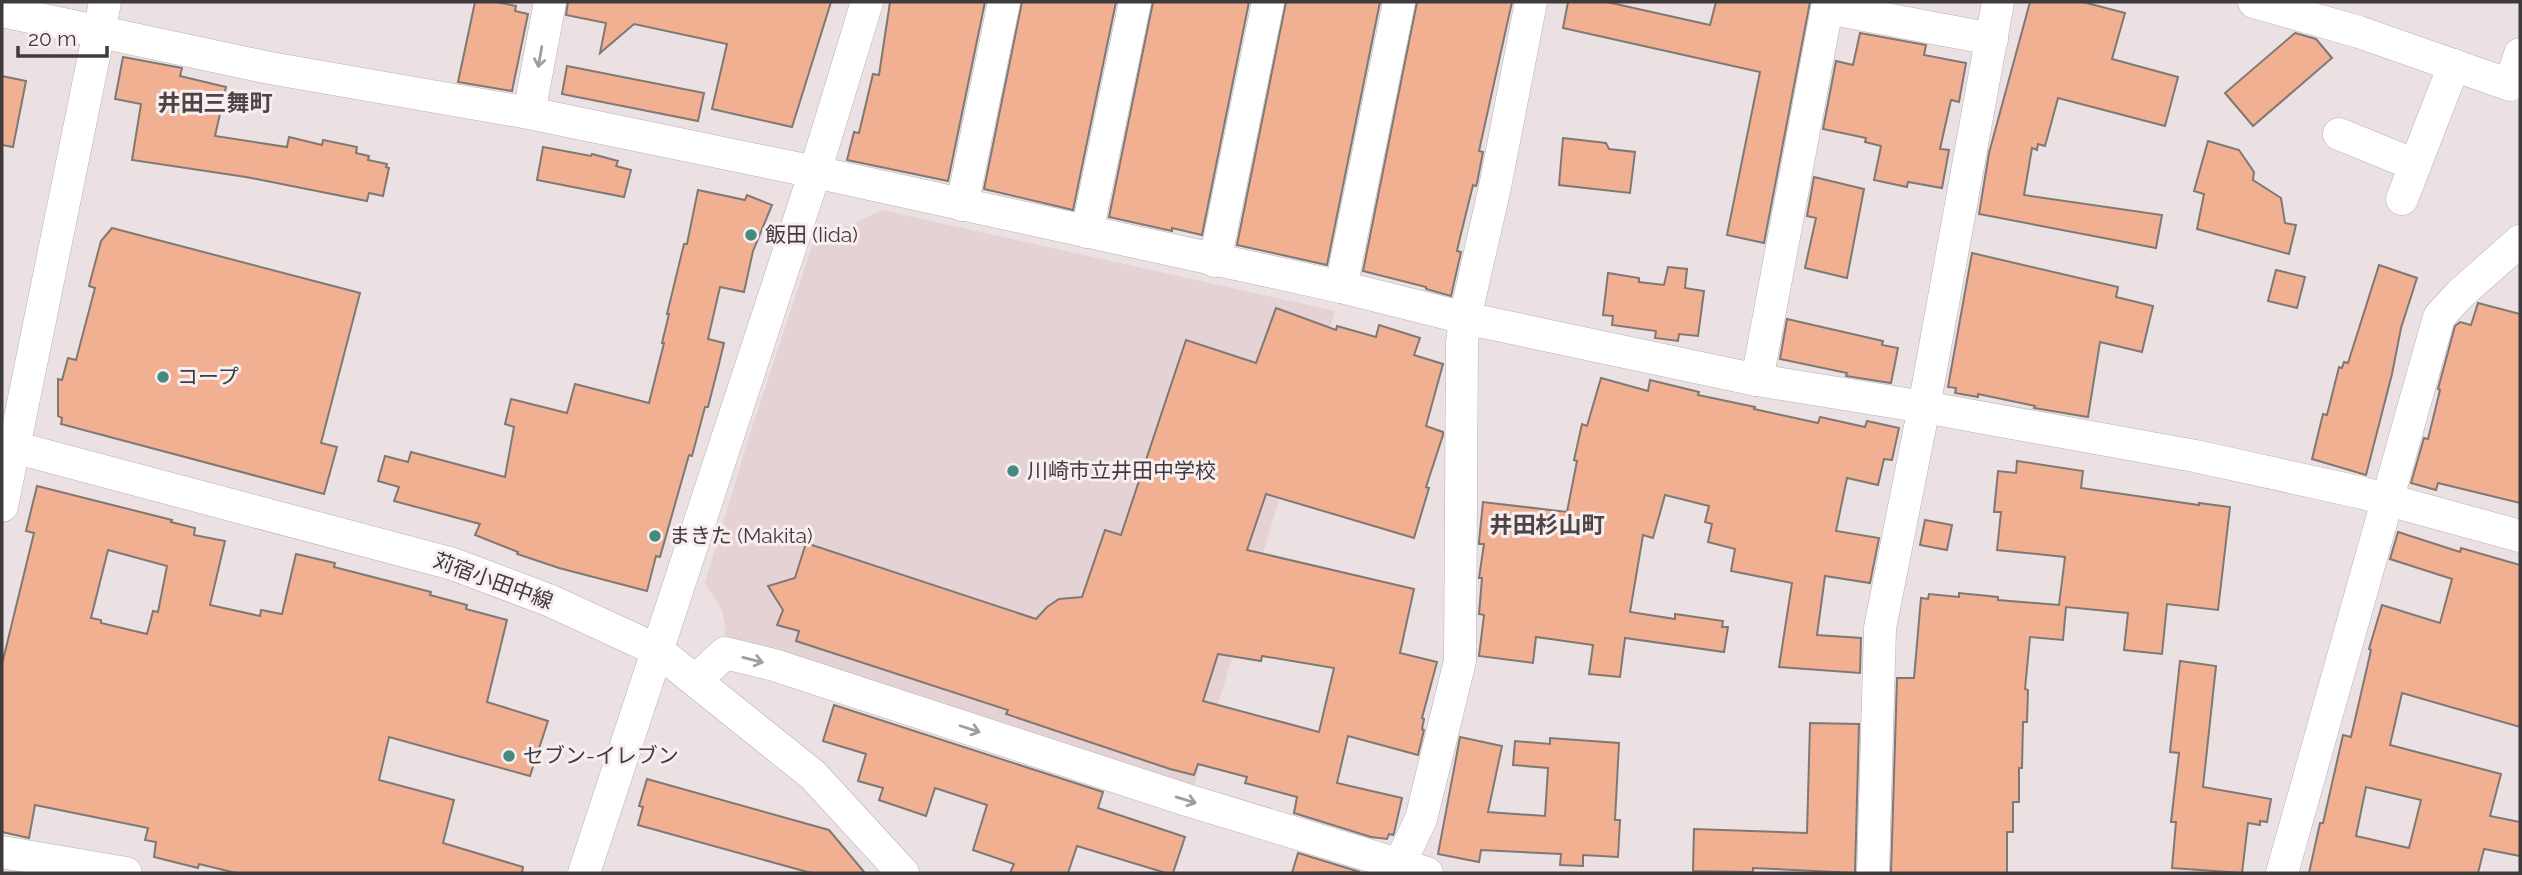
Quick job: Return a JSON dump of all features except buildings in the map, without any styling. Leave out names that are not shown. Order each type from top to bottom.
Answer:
[{"type":"street","points":[[529,113],[550,2]]},
{"type":"street","points":[[584,873],[815,172],[867,2]]},
{"type":"street","points":[[962,205],[1004,2]]},
{"type":"street","points":[[1087,232],[1135,2]]},
{"type":"street","points":[[1215,261],[1268,2]]},
{"type":"street","points":[[1341,287],[1399,2]]},
{"type":"street","points":[[696,680],[725,653],[774,665],[1399,868],[1421,819],[1461,661],[1462,343],[1531,2]]},
{"type":"street","points":[[1873,873],[1880,628],[1924,407],[1998,2]]},
{"type":"street","points":[[2254,2],[2359,32],[2510,85],[2520,54]]},
{"type":"street","points":[[1758,380],[1827,8],[1992,39]]},
{"type":"street","points":[[2,11],[102,17],[270,68],[529,113],[815,172],[1341,287],[1465,318],[1758,380],[2195,456],[2387,499],[2520,536]]},
{"type":"street","points":[[2,506],[8,446],[102,17]]},
{"type":"street","points":[[2402,199],[2454,65]]},
{"type":"street","points":[[2339,134],[2415,164]]},
{"type":"street","points":[[2282,873],[2439,317],[2460,294],[2520,241]]},
{"type":"street","name":"苅宿小田中線","points":[[8,446],[453,564],[551,601],[657,650],[813,775],[903,873]]},
{"type":"street","points":[[2,852],[126,873]]},
{"type":"shaded area","name":"川崎市立井田中学校","points":[[882,210],[1335,311],[1192,792],[975,716],[725,637],[722,610],[705,583],[749,437],[813,243]]},
{"type":"place","name":"飯田 (Iida)","points":[[751,235]]},
{"type":"place","name":"コープ","points":[[163,377]]},
{"type":"place","name":"川崎市立井田中学校","points":[[1013,471]]},
{"type":"place","name":"まきた (Makita)","points":[[655,536]]},
{"type":"place","name":"セブン-イレブン","points":[[509,756]]},
{"type":"district","name":"井田三舞町","points":[[215,103]]},
{"type":"district","name":"井田杉山町","points":[[1547,525]]}]
